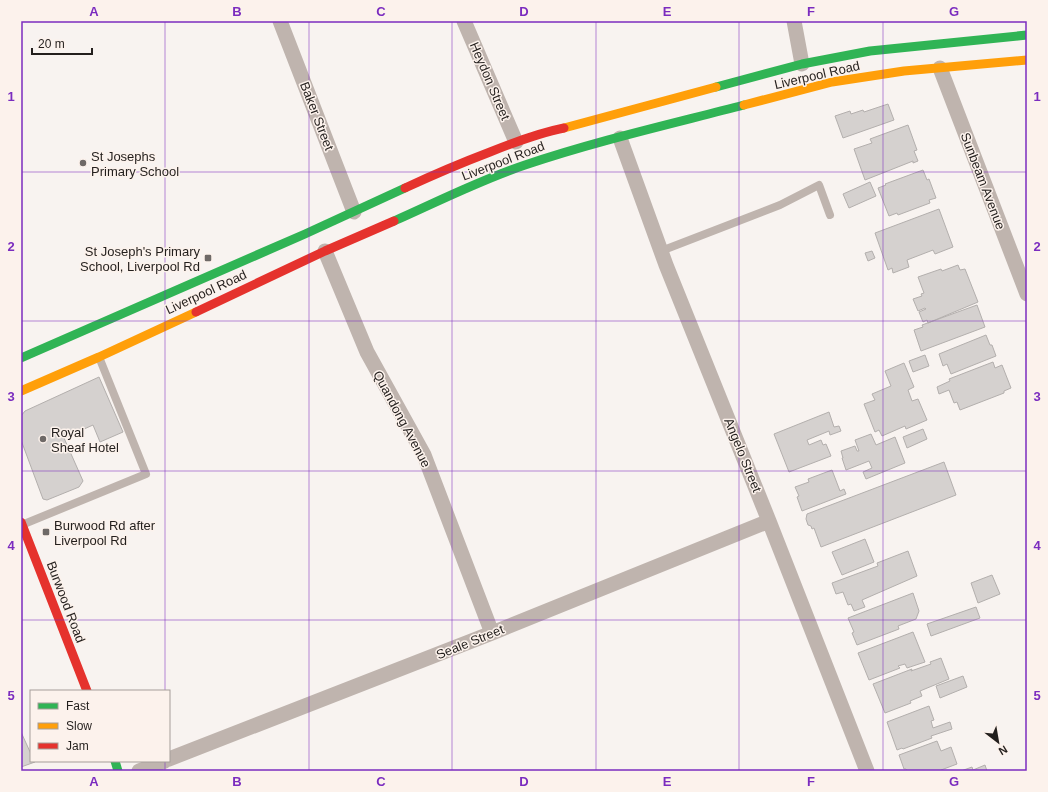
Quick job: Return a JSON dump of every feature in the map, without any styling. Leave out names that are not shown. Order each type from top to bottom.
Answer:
[{"type":"main road","name":"Liverpool Road","points":[[21,358],[446,170],[545,132],[575,126],[802,64],[870,51],[1027,35]]},
{"type":"main road","name":"Liverpool Road","points":[[21,391],[99,357],[325,251],[498,175],[554,156],[832,82],[868,76],[1027,60]]},
{"type":"main road","name":"Burwood Road","points":[[22,523],[87,690]]},
{"type":"street","name":"Baker Street","points":[[280,21],[354,212]]},
{"type":"street","name":"Heydon Street","points":[[464,21],[516,142]]},
{"type":"street","points":[[794,21],[802,64]]},
{"type":"street","name":"Sunbeam Avenue","points":[[940,68],[1027,294]]},
{"type":"street","name":"Angelo Street","points":[[620,138],[661,251],[867,771]]},
{"type":"street","name":"Quandong Avenue","points":[[325,251],[367,352],[424,455],[492,633]]},
{"type":"street","name":"Seale Street","points":[[170,759],[492,633],[769,521]]},
{"type":"street","points":[[139,771],[162,762]]},
{"type":"lane","points":[[661,251],[780,205],[819,186],[830,215]]},
{"type":"lane","points":[[22,523],[146,474],[99,357]]},
{"type":"building","points":[[888,104],[894,120],[843,138],[835,116],[850,111],[851,114],[863,110],[864,112]]},
{"type":"building","points":[[908,125],[917,150],[914,151],[918,161],[913,163],[913,161],[865,180],[854,149],[872,143],[870,139]]},
{"type":"building","points":[[923,170],[927,180],[929,179],[936,198],[929,200],[930,203],[898,215],[897,213],[889,216],[878,188]]},
{"type":"building","points":[[870,182],[876,196],[849,208],[843,194]]},
{"type":"building","points":[[939,209],[953,247],[935,254],[933,250],[907,260],[909,267],[893,273],[892,268],[888,270],[875,233]]},
{"type":"building","points":[[872,251],[875,258],[868,261],[865,253]]},
{"type":"building","points":[[958,265],[960,270],[965,269],[978,302],[928,323],[927,320],[923,322],[919,312],[926,309],[925,308],[918,311],[913,299],[922,296],[921,294],[924,293],[918,277]]},
{"type":"building","points":[[977,305],[985,327],[921,351],[914,330],[923,327],[922,325]]},
{"type":"building","points":[[986,335],[996,356],[951,374],[947,364],[943,366],[939,354]]},
{"type":"building","points":[[925,355],[929,366],[913,372],[909,361]]},
{"type":"building","points":[[993,362],[995,368],[1002,365],[1011,388],[1004,391],[1004,393],[960,410],[957,402],[954,403],[949,390],[939,394],[937,387],[950,381],[949,379]]},
{"type":"building","points":[[904,363],[914,387],[908,390],[912,401],[918,399],[927,420],[906,429],[905,426],[882,436],[879,430],[875,432],[864,404],[875,400],[872,394],[891,386],[885,371]]},
{"type":"building","name":"Royal Sheaf Hotel","points":[[99,377],[123,432],[100,442],[93,425],[64,438],[83,481],[79,487],[47,500],[43,499],[21,440],[21,416],[25,411]]},
{"type":"building","points":[[829,412],[834,427],[839,426],[841,431],[830,435],[829,431],[807,440],[809,445],[821,440],[823,445],[826,444],[831,456],[789,472],[774,434]]},
{"type":"building","points":[[923,429],[927,439],[907,448],[903,437]]},
{"type":"building","points":[[871,434],[876,445],[895,437],[905,463],[866,479],[863,472],[872,468],[869,461],[846,470],[841,451],[855,446],[857,451],[859,451],[855,440]]},
{"type":"building","points":[[944,462],[956,495],[821,547],[814,528],[812,529],[811,526],[808,525],[806,519],[807,514]]},
{"type":"building","points":[[832,470],[840,491],[844,489],[846,494],[802,511],[797,497],[799,496],[795,487],[809,482],[808,479]]},
{"type":"building","points":[[865,539],[874,562],[842,575],[832,552]]},
{"type":"building","points":[[908,551],[917,576],[862,600],[865,607],[854,611],[851,604],[848,605],[843,592],[836,594],[832,583],[878,566],[877,563]]},
{"type":"building","points":[[992,575],[1000,594],[978,603],[971,583]]},
{"type":"building","points":[[913,593],[919,611],[916,619],[898,626],[899,629],[857,645],[852,633],[854,632],[848,618]]},
{"type":"building","points":[[976,607],[980,618],[931,636],[927,624]]},
{"type":"building","points":[[913,632],[925,662],[907,668],[905,664],[898,666],[900,668],[869,680],[858,653]]},
{"type":"building","points":[[941,658],[949,679],[920,691],[922,696],[910,701],[911,703],[885,713],[873,684],[912,669],[911,671],[931,664],[930,662]]},
{"type":"building","points":[[963,676],[967,687],[940,698],[936,686]]},
{"type":"building","points":[[929,706],[934,720],[931,721],[933,728],[950,722],[952,729],[931,736],[932,738],[897,750],[887,722]]},
{"type":"building","points":[[21,732],[30,752],[30,762],[35,762],[21,767]]},
{"type":"building","points":[[937,741],[941,751],[951,747],[957,764],[941,771],[907,771],[904,769],[899,755]]},
{"type":"building","points":[[985,765],[987,771],[961,771],[972,767],[973,770]]},
{"type":"traffic: fast","points":[[716,87],[802,64],[870,51],[1027,35]]},
{"type":"traffic: fast","points":[[394,221],[475,184],[552,156],[606,140],[744,105]]},
{"type":"traffic: fast","points":[[21,358],[305,234],[405,188]]},
{"type":"traffic: fast","points":[[115,762],[118,771]]},
{"type":"traffic: slow","points":[[744,105],[832,82],[904,71],[1027,60]]},
{"type":"traffic: slow","points":[[564,128],[716,87]]},
{"type":"traffic: slow","points":[[21,391],[196,312]]},
{"type":"traffic: jam","points":[[405,188],[509,145],[536,135],[564,128]]},
{"type":"traffic: jam","points":[[196,312],[325,251],[394,221]]},
{"type":"traffic: jam","points":[[21,522],[87,690]]},
{"type":"place","name":"St Josephs Primary School","points":[[83,163]]},
{"type":"place","name":"St Joseph's Primary School, Liverpool Rd","points":[[208,258]]},
{"type":"place","name":"Royal Sheaf Hotel","points":[[43,439]]},
{"type":"place","name":"Burwood Rd after Liverpool Rd","points":[[46,532]]}]
